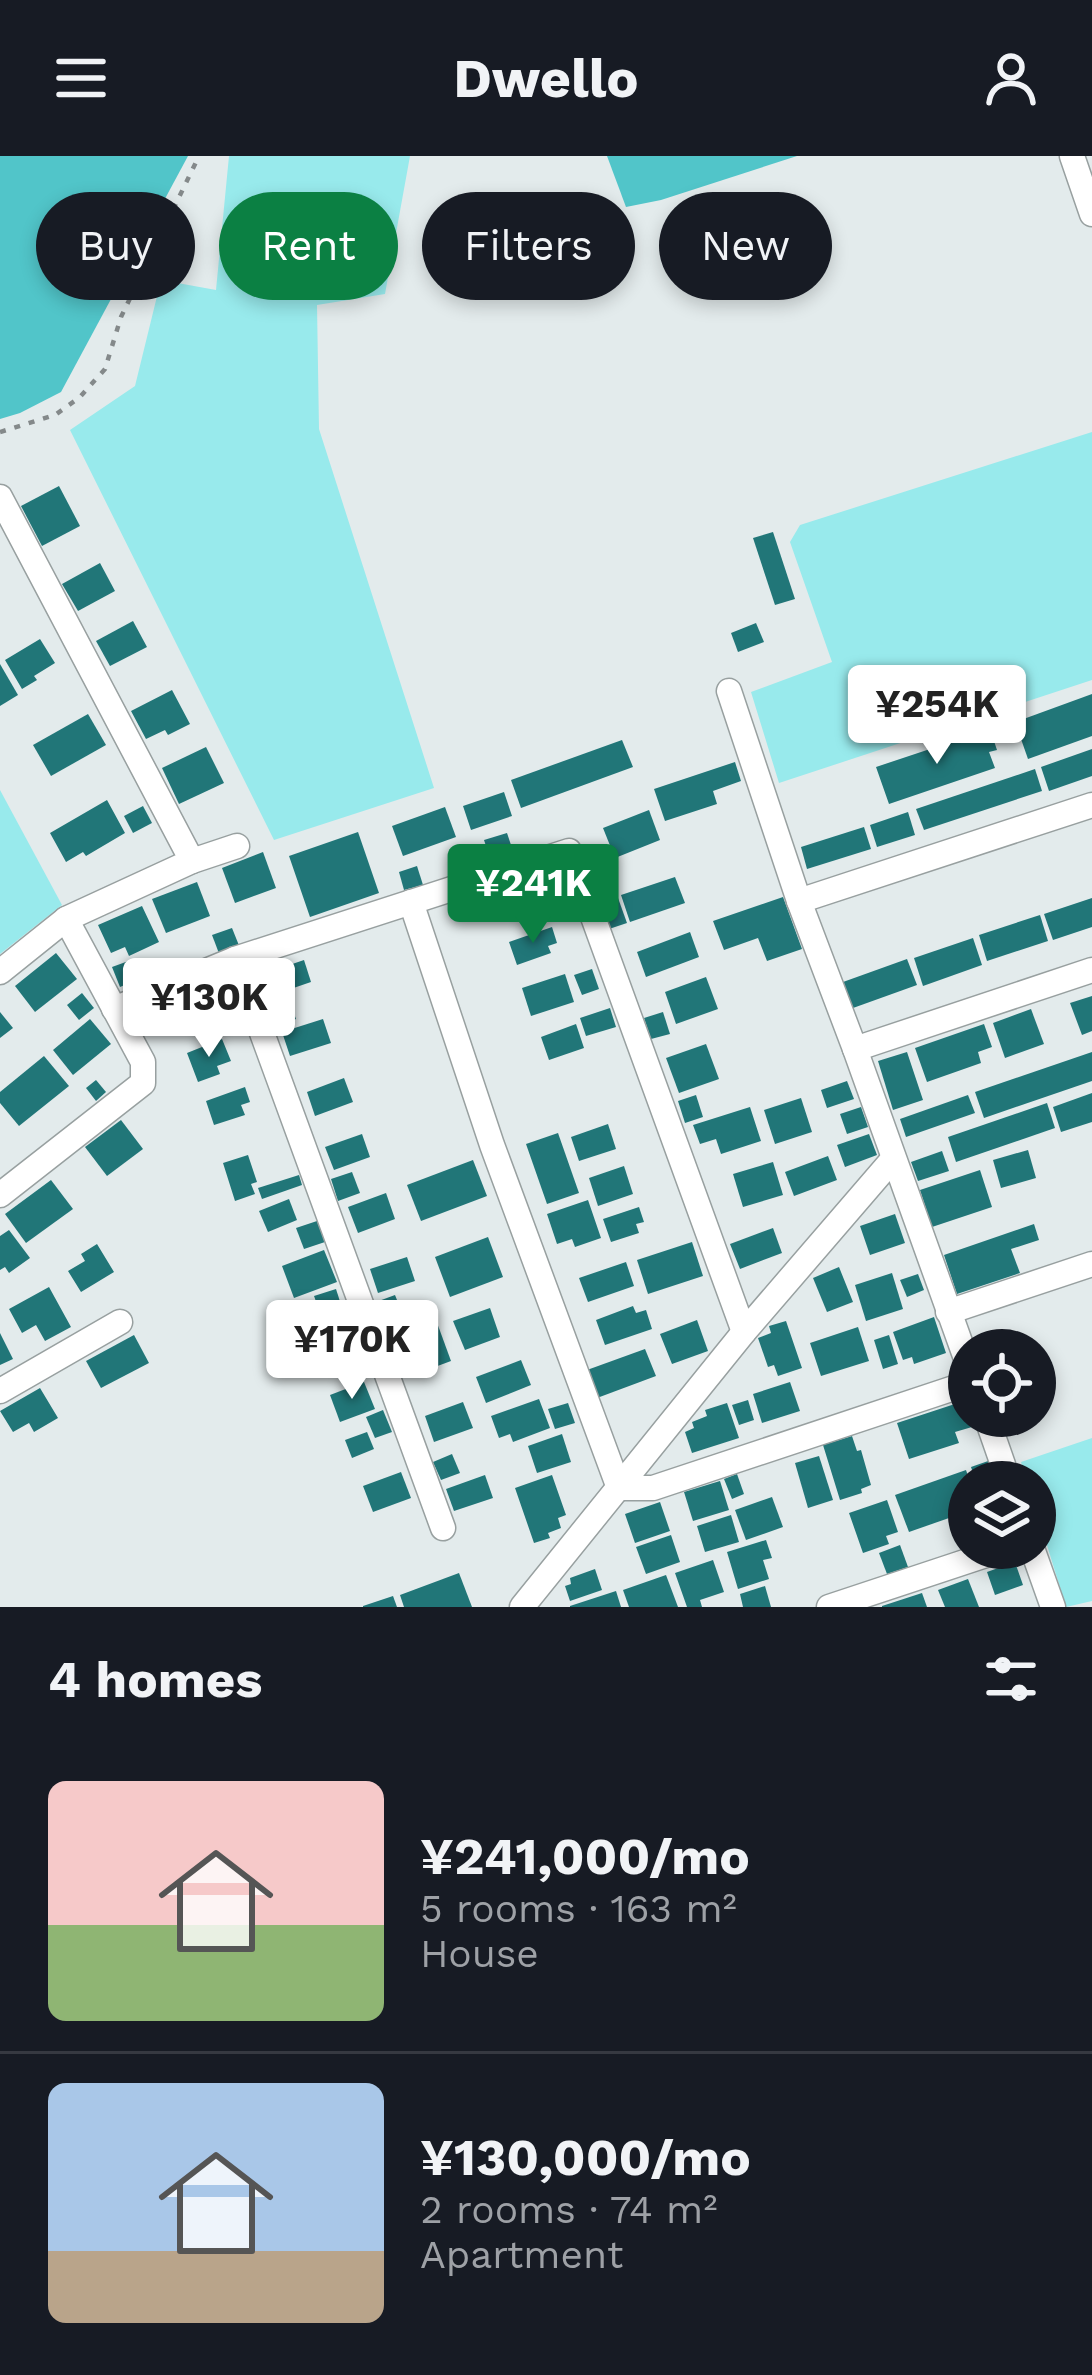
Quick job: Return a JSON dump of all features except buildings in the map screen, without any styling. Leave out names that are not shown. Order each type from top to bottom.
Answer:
[{"type":"street","points":[[1072,156],[1092,214]]},
{"type":"street","points":[[0,497],[192,861]]},
{"type":"street","points":[[729,691],[954,1329]]},
{"type":"street","points":[[800,901],[1092,805]]},
{"type":"street","points":[[0,972],[66,919],[237,845]]},
{"type":"street","points":[[114,1009],[235,959],[569,851],[744,1332]]},
{"type":"street","points":[[411,902],[492,1145],[619,1488]]},
{"type":"street","points":[[0,1195],[143,1083],[143,1062],[66,919]]},
{"type":"street","points":[[235,959],[443,1528]]},
{"type":"street","points":[[856,1048],[1092,970]]},
{"type":"street","points":[[522,1607],[744,1332],[893,1159]]},
{"type":"street","points":[[948,1312],[1092,1264]]},
{"type":"street","points":[[0,1391],[120,1322]]},
{"type":"street","points":[[619,1488],[653,1488],[948,1390]]},
{"type":"street","points":[[829,1607],[948,1568]]},
{"type":"street","points":[[1039,1569],[1053,1607]]},
{"type":"path","points":[[0,432],[55,415],[80,397],[105,369],[121,317],[199,156]]},
{"type":"shaded area","points":[[0,156],[188,156],[169,192],[36,192],[36,300],[111,300],[61,392],[0,419]]},
{"type":"shaded area","points":[[229,156],[410,156],[398,222],[398,192],[226,192]]},
{"type":"shaded area","points":[[607,156],[797,156],[686,192],[659,192],[659,200],[635,205],[635,192],[620,192]]},
{"type":"shaded area","points":[[219,259],[219,300],[348,300],[317,305],[319,429],[434,788],[274,840],[70,430],[135,386],[156,300],[195,300],[195,286],[216,290]]},
{"type":"shaded area","points":[[1092,432],[1092,680],[779,783],[751,692],[832,662],[790,542],[800,525]]},
{"type":"shaded area","points":[[0,790],[62,905],[0,954]]},
{"type":"shaded area","points":[[1092,1438],[1092,1601],[1066,1607],[1054,1569],[1056,1461],[1024,1461]]}]
